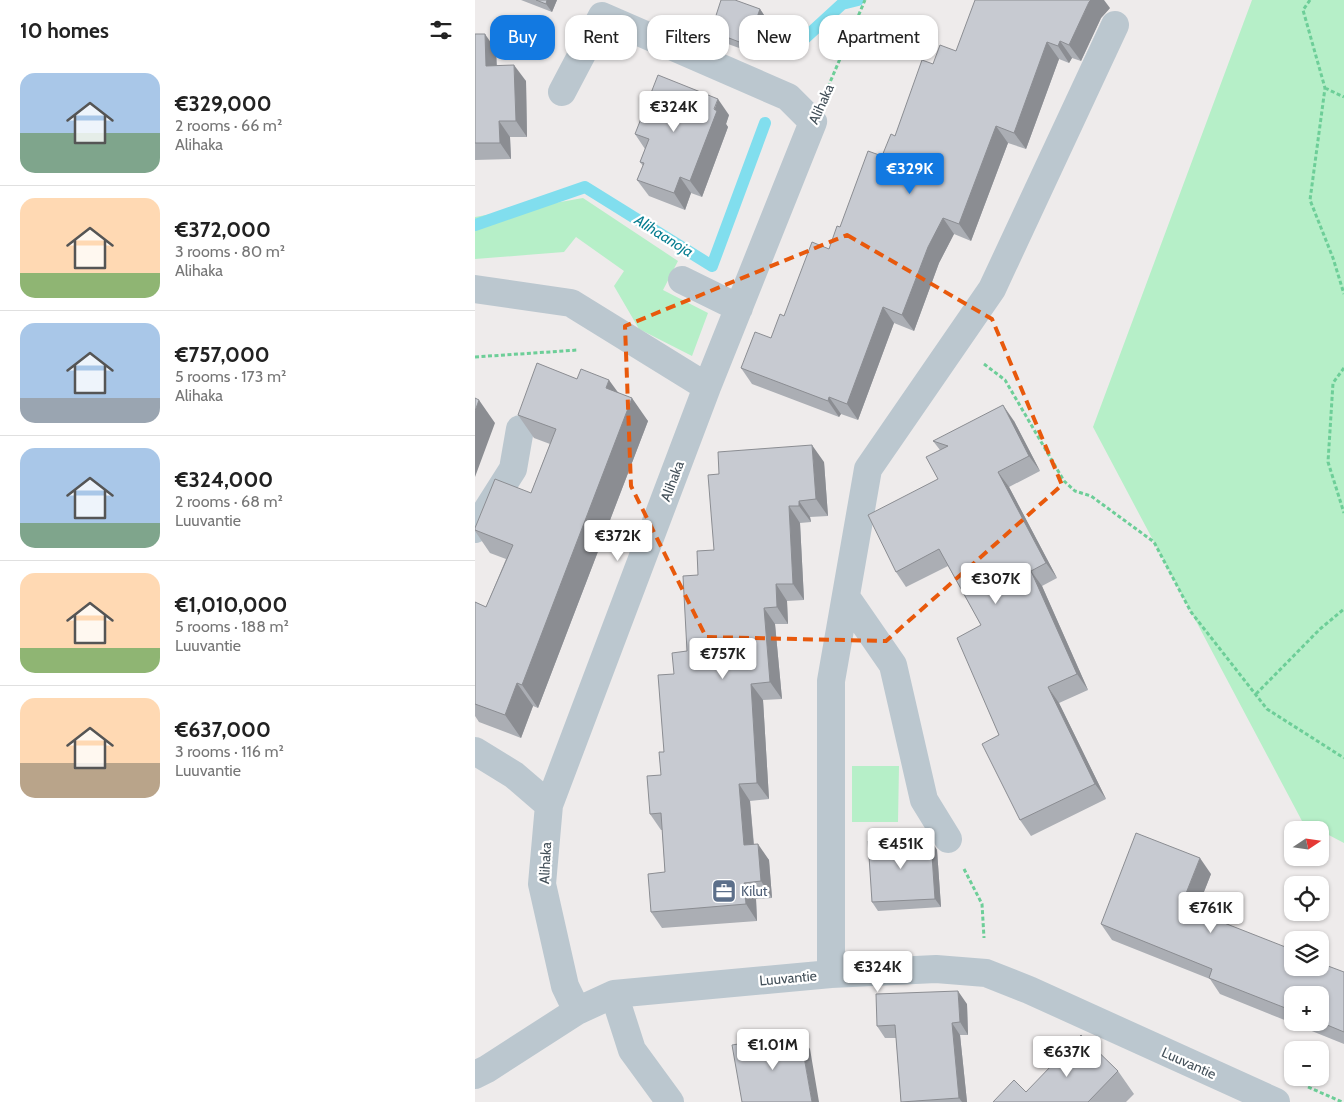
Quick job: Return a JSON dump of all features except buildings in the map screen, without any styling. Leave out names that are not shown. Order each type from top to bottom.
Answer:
[{"type":"street","points":[[562,92],[602,16],[789,97],[813,122]]},
{"type":"street","points":[[831,974],[831,681],[868,469],[992,289],[1115,25]]},
{"type":"street","name":"Alihaka","points":[[577,1011],[565,986],[542,884],[549,805],[707,388],[813,122]]},
{"type":"street","points":[[682,280],[739,308]]},
{"type":"street","points":[[475,289],[571,302],[707,388]]},
{"type":"street","points":[[475,529],[513,468],[519,429]]},
{"type":"street","points":[[846,597],[893,665],[924,800],[948,839]]},
{"type":"street","points":[[475,751],[514,775],[549,805]]},
{"type":"street","name":"Luuvantie","points":[[475,1074],[487,1069],[577,1011],[614,994],[831,974],[936,969],[986,973],[1029,990],[1276,1102]]},
{"type":"street","points":[[614,994],[632,1050],[670,1102]]},
{"type":"path","name":"Alihaka","points":[[813,122],[859,19],[865,0]]},
{"type":"path","points":[[1310,0],[1303,10],[1325,88],[1310,200],[1333,258],[1344,294]]},
{"type":"path","points":[[1325,88],[1344,97]]},
{"type":"path","points":[[955,342],[1005,380],[1063,481],[1075,491],[1091,496],[1154,542],[1191,612],[1267,709],[1344,758]]},
{"type":"path","points":[[475,357],[581,350]]},
{"type":"path","points":[[1344,368],[1333,383],[1328,462],[1344,513]]},
{"type":"path","points":[[1256,694],[1320,629],[1344,609]]},
{"type":"path","points":[[948,839],[981,904],[984,941]]},
{"type":"highlighted area","points":[[847,235],[992,319],[1062,485],[886,641],[706,637],[631,486],[625,326]]},
{"type":"green space","points":[[1252,0],[1344,0],[1344,843],[1329,835],[1329,821],[1302,821],[1093,427]]},
{"type":"green space","points":[[583,198],[678,261],[663,290],[708,313],[692,356],[639,329],[614,286],[624,271],[576,237],[564,252],[475,259],[475,217]]},
{"type":"green space","points":[[852,766],[899,766],[898,822],[852,822]]},
{"type":"waterway","name":"Alihaanoja","points":[[809,34],[842,4],[858,0]]},
{"type":"waterway","name":"Alihaanoja","points":[[475,225],[585,187],[712,266],[765,123]]},
{"type":"place","name":"Kilut","points":[[724,891]]}]
